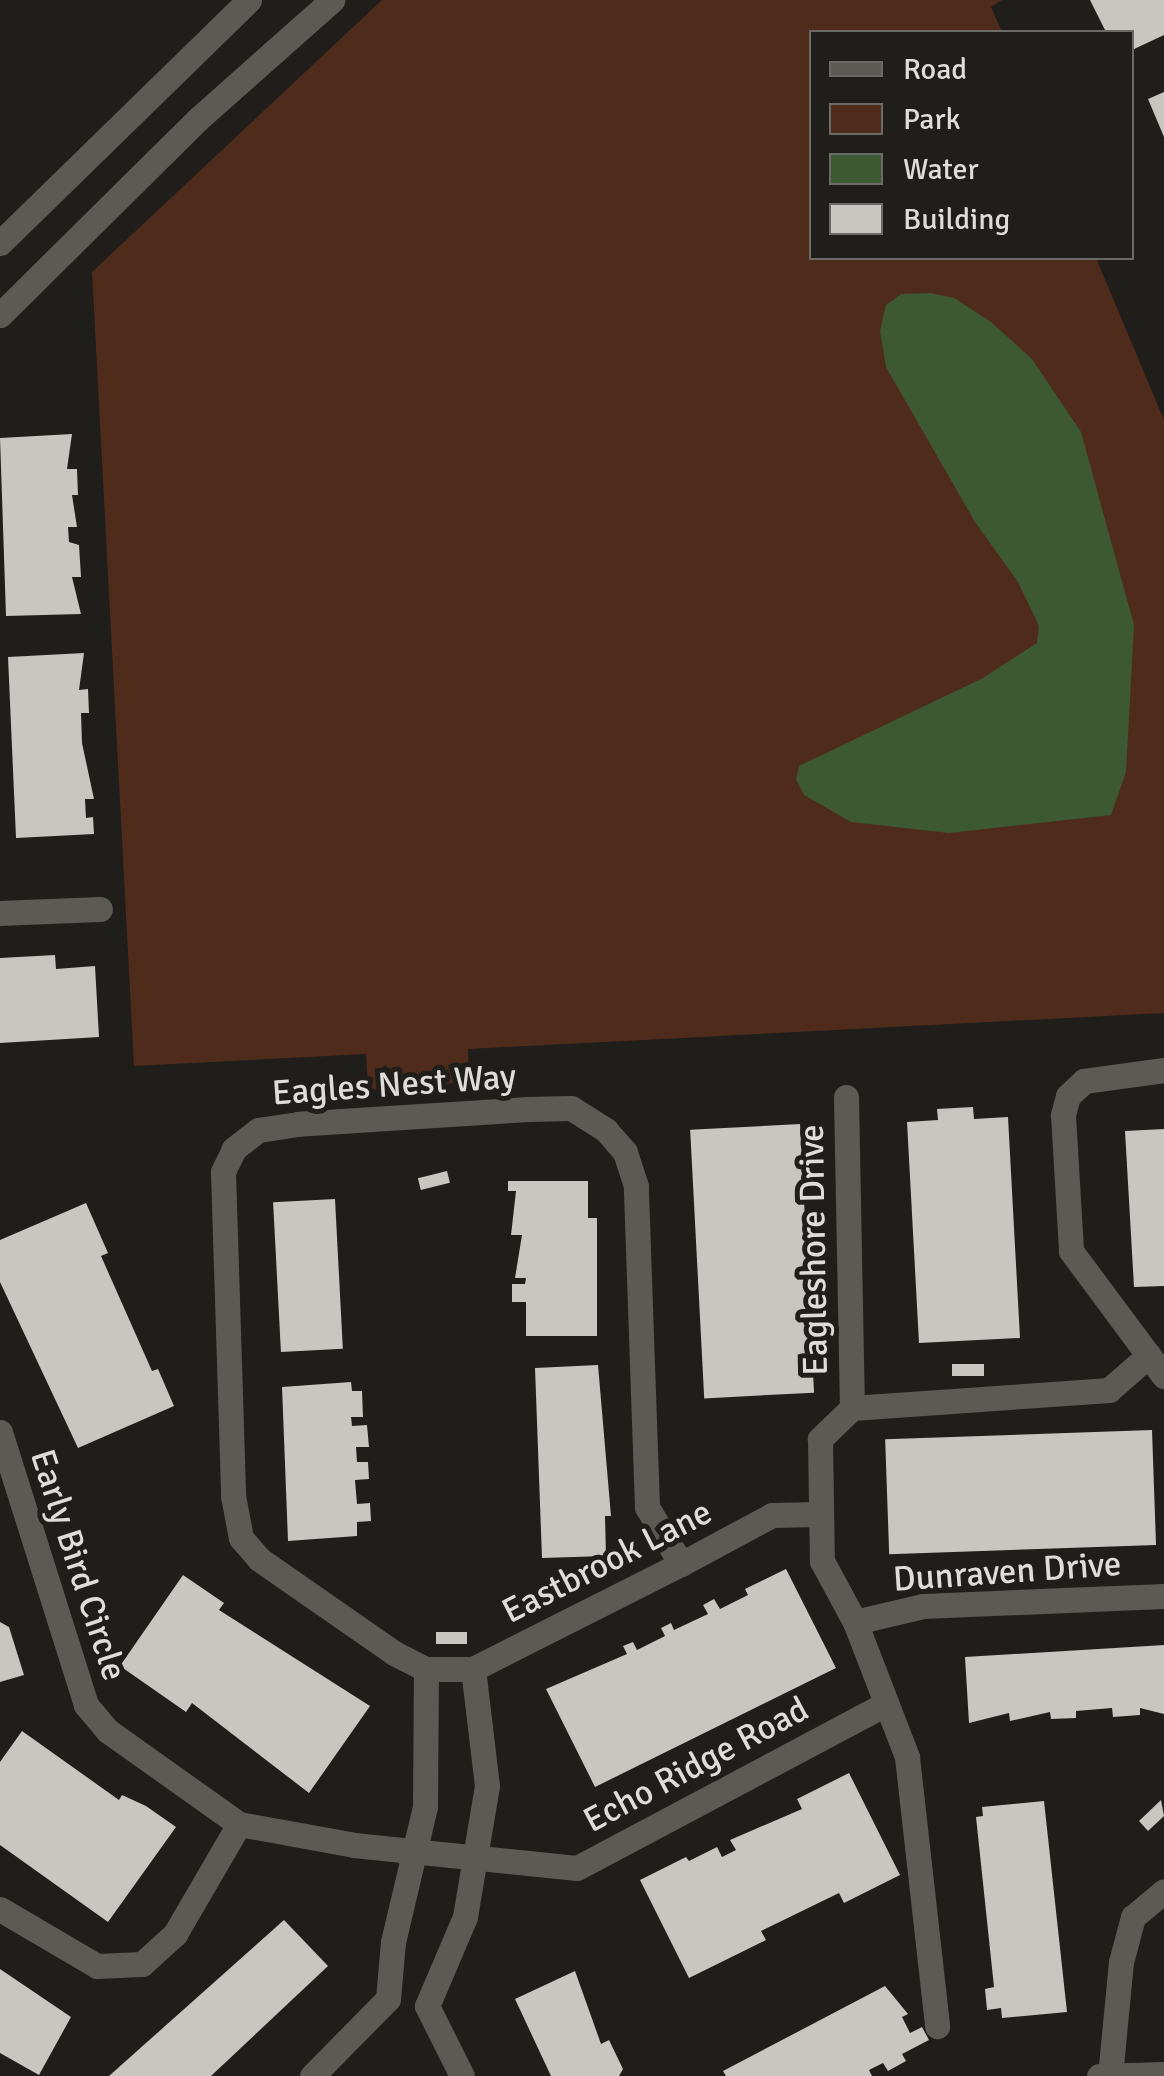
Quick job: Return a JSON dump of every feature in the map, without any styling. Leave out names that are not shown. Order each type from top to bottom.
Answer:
[{"type":"street","points":[[0,242],[249,0]]},
{"type":"street","points":[[0,315],[197,120],[332,0]]},
{"type":"street","points":[[0,913],[100,909]]},
{"type":"street","points":[[852,1408],[1109,1390],[1157,1365],[1072,1251],[1063,1114],[1068,1096],[1084,1081],[1164,1070]]},
{"type":"street","name":"Eagleshore Drive","points":[[846,1097],[852,1408],[820,1439],[822,1561],[855,1622],[907,1757],[918,1815],[937,2026]]},
{"type":"street","name":"Eagles Nest Way","points":[[426,1669],[306,1594],[242,1538],[233,1496],[223,1172],[234,1149],[258,1130],[571,1108],[606,1130],[625,1152],[636,1186],[647,1507],[681,1564]]},
{"type":"street","name":"Early Bird Circle","points":[[0,1432],[86,1705],[108,1731],[240,1824],[416,1850]]},
{"type":"street","name":"Eastbrook Lane","points":[[426,1669],[473,1670],[772,1516],[820,1514]]},
{"type":"street","name":"Dunraven Drive","points":[[855,1622],[923,1606],[1164,1596]]},
{"type":"street","points":[[312,2076],[388,1999],[393,1942],[425,1807],[426,1669]]},
{"type":"street","points":[[462,2076],[427,2006],[464,1917],[486,1786],[473,1670]]},
{"type":"street","name":"Echo Ridge Road","points":[[416,1850],[577,1868],[885,1704]]},
{"type":"street","points":[[0,1909],[97,1966],[142,1964],[175,1934],[240,1824]]},
{"type":"street","points":[[1110,2076],[1120,1962],[1132,1916],[1164,1892]]},
{"type":"street","points":[[388,1999],[427,2006]]},
{"type":"street","points":[[1099,2076],[1164,2074]]},
{"type":"green space","points":[[382,0],[1002,0],[991,7],[1001,30],[809,30],[809,260],[1097,260],[1164,420],[1164,1013],[468,1049],[469,1082],[368,1090],[366,1054],[134,1066],[92,272]]},
{"type":"water","points":[[931,293],[954,298],[991,322],[1032,359],[1081,432],[1134,625],[1126,772],[1111,815],[949,833],[851,822],[804,795],[796,779],[799,766],[983,678],[1037,643],[1039,626],[1018,582],[975,522],[886,367],[880,331],[886,305],[901,294]]},
{"type":"building","points":[[1090,0],[1164,0],[1164,35],[1134,49],[1134,30],[1105,30]]},
{"type":"building","points":[[1164,92],[1164,137],[1148,99]]},
{"type":"building","points":[[72,434],[67,469],[77,469],[78,495],[72,495],[77,527],[68,527],[69,542],[79,545],[81,577],[72,577],[81,614],[6,616],[0,438]]},
{"type":"building","points":[[84,653],[79,690],[88,689],[89,713],[81,713],[82,743],[94,799],[85,799],[86,818],[93,817],[94,834],[16,838],[8,657]]},
{"type":"building","points":[[55,955],[56,969],[95,966],[99,1037],[0,1043],[0,958]]},
{"type":"building","points":[[973,1107],[974,1119],[1008,1117],[1020,1338],[919,1343],[907,1122],[938,1120],[937,1109]]},
{"type":"building","points":[[800,1124],[814,1393],[704,1398],[690,1130]]},
{"type":"building","points":[[1164,1129],[1164,1286],[1134,1287],[1125,1131]]},
{"type":"building","points":[[447,1171],[450,1183],[421,1190],[418,1178]]},
{"type":"building","points":[[508,1181],[588,1181],[588,1218],[597,1218],[597,1336],[526,1336],[526,1302],[512,1302],[512,1284],[525,1284],[526,1278],[515,1278],[522,1235],[511,1235],[516,1191],[508,1191]]},
{"type":"building","points":[[335,1199],[343,1349],[281,1352],[273,1202]]},
{"type":"building","points":[[86,1203],[108,1253],[101,1256],[152,1371],[158,1369],[174,1406],[78,1448],[0,1282],[0,1240]]},
{"type":"building","points":[[952,1364],[984,1364],[984,1376],[952,1376]]},
{"type":"building","points":[[598,1365],[611,1516],[605,1516],[606,1556],[542,1558],[535,1368]]},
{"type":"building","points":[[351,1382],[352,1391],[362,1391],[363,1417],[351,1417],[352,1426],[367,1425],[369,1447],[356,1447],[357,1462],[368,1462],[369,1479],[355,1480],[357,1504],[370,1503],[371,1521],[357,1522],[357,1536],[288,1541],[282,1387]]},
{"type":"building","points":[[1152,1430],[1156,1545],[889,1554],[885,1439]]},
{"type":"building","points":[[786,1569],[836,1668],[595,1787],[546,1689],[627,1654],[623,1646],[633,1642],[637,1650],[665,1636],[661,1628],[671,1623],[674,1630],[708,1614],[703,1605],[714,1599],[720,1609],[748,1595],[745,1589]]},
{"type":"building","points":[[183,1575],[224,1603],[219,1610],[370,1706],[309,1793],[192,1703],[186,1712],[120,1666]]},
{"type":"building","points":[[0,1622],[9,1627],[24,1675],[0,1682]]},
{"type":"building","points":[[436,1632],[467,1632],[467,1644],[436,1644]]},
{"type":"building","points":[[1164,1645],[1164,1714],[1140,1708],[1140,1715],[1113,1717],[1112,1708],[1076,1711],[1076,1718],[1051,1719],[1050,1712],[1010,1721],[1009,1713],[969,1723],[965,1657]]},
{"type":"building","points":[[22,1731],[119,1800],[122,1795],[146,1806],[176,1827],[108,1922],[0,1845],[0,1762]]},
{"type":"building","points":[[849,1773],[900,1875],[844,1903],[839,1893],[761,1931],[766,1940],[689,1978],[640,1880],[686,1857],[689,1861],[717,1847],[722,1857],[736,1850],[730,1840],[802,1809],[797,1799]]},
{"type":"building","points":[[1161,1800],[1164,1816],[1148,1831],[1139,1821]]},
{"type":"building","points":[[1044,1801],[1067,2012],[1002,2018],[1001,2008],[987,2010],[985,1989],[994,1987],[976,1817],[983,1816],[982,1807]]},
{"type":"building","points":[[284,1920],[328,1966],[211,2076],[109,2076]]},
{"type":"building","points":[[0,1969],[71,2017],[39,2075],[0,2053]]},
{"type":"building","points":[[575,1971],[601,2044],[609,2040],[623,2069],[619,2076],[551,2076],[515,1999]]},
{"type":"building","points":[[885,1986],[908,2014],[902,2017],[910,2033],[922,2027],[929,2040],[902,2054],[906,2061],[888,2071],[883,2063],[869,2070],[872,2076],[726,2076],[723,2071]]}]
